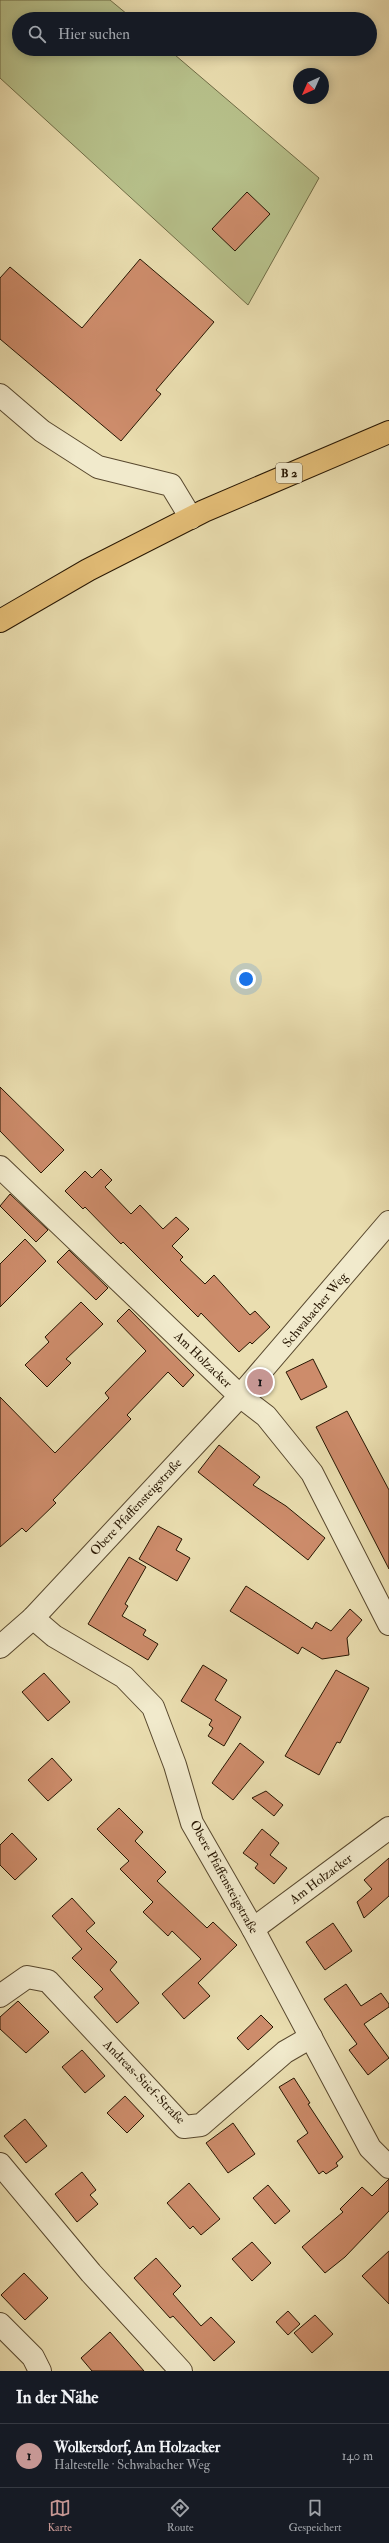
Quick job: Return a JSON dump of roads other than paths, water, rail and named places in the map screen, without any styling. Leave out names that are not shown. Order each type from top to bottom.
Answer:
[{"type":"main road","name":"B 2","points":[[0,621],[88,570],[242,493],[389,432]]},
{"type":"street","points":[[0,395],[42,431],[98,467],[171,485],[191,518]]},
{"type":"street","name":"Am Holzacker","points":[[0,1168],[240,1396],[266,1416],[312,1472],[389,1624]]},
{"type":"street","name":"Schwabacher Weg","points":[[240,1396],[389,1222]]},
{"type":"street","name":"Obere Pfaffensteigstraße","points":[[0,1647],[33,1618],[240,1396]]},
{"type":"street","name":"Obere Pfaffensteigstraße","points":[[33,1618],[54,1636],[124,1677],[153,1707],[175,1765],[192,1823],[253,1930],[370,2148],[389,2167]]},
{"type":"street","name":"Am Holzacker","points":[[253,1930],[389,1828]]},
{"type":"street","name":"Andreas-Stief-Straße","points":[[0,1996],[27,1977],[48,1981],[184,2127],[202,2126],[285,2052],[311,2037]]},
{"type":"street","points":[[0,2164],[91,2273],[181,2371]]},
{"type":"street","points":[[0,2324],[32,2357],[40,2371]]},
{"type":"place","name":"Wolkersdorf, Am Holzacker","points":[[260,1382]]}]
